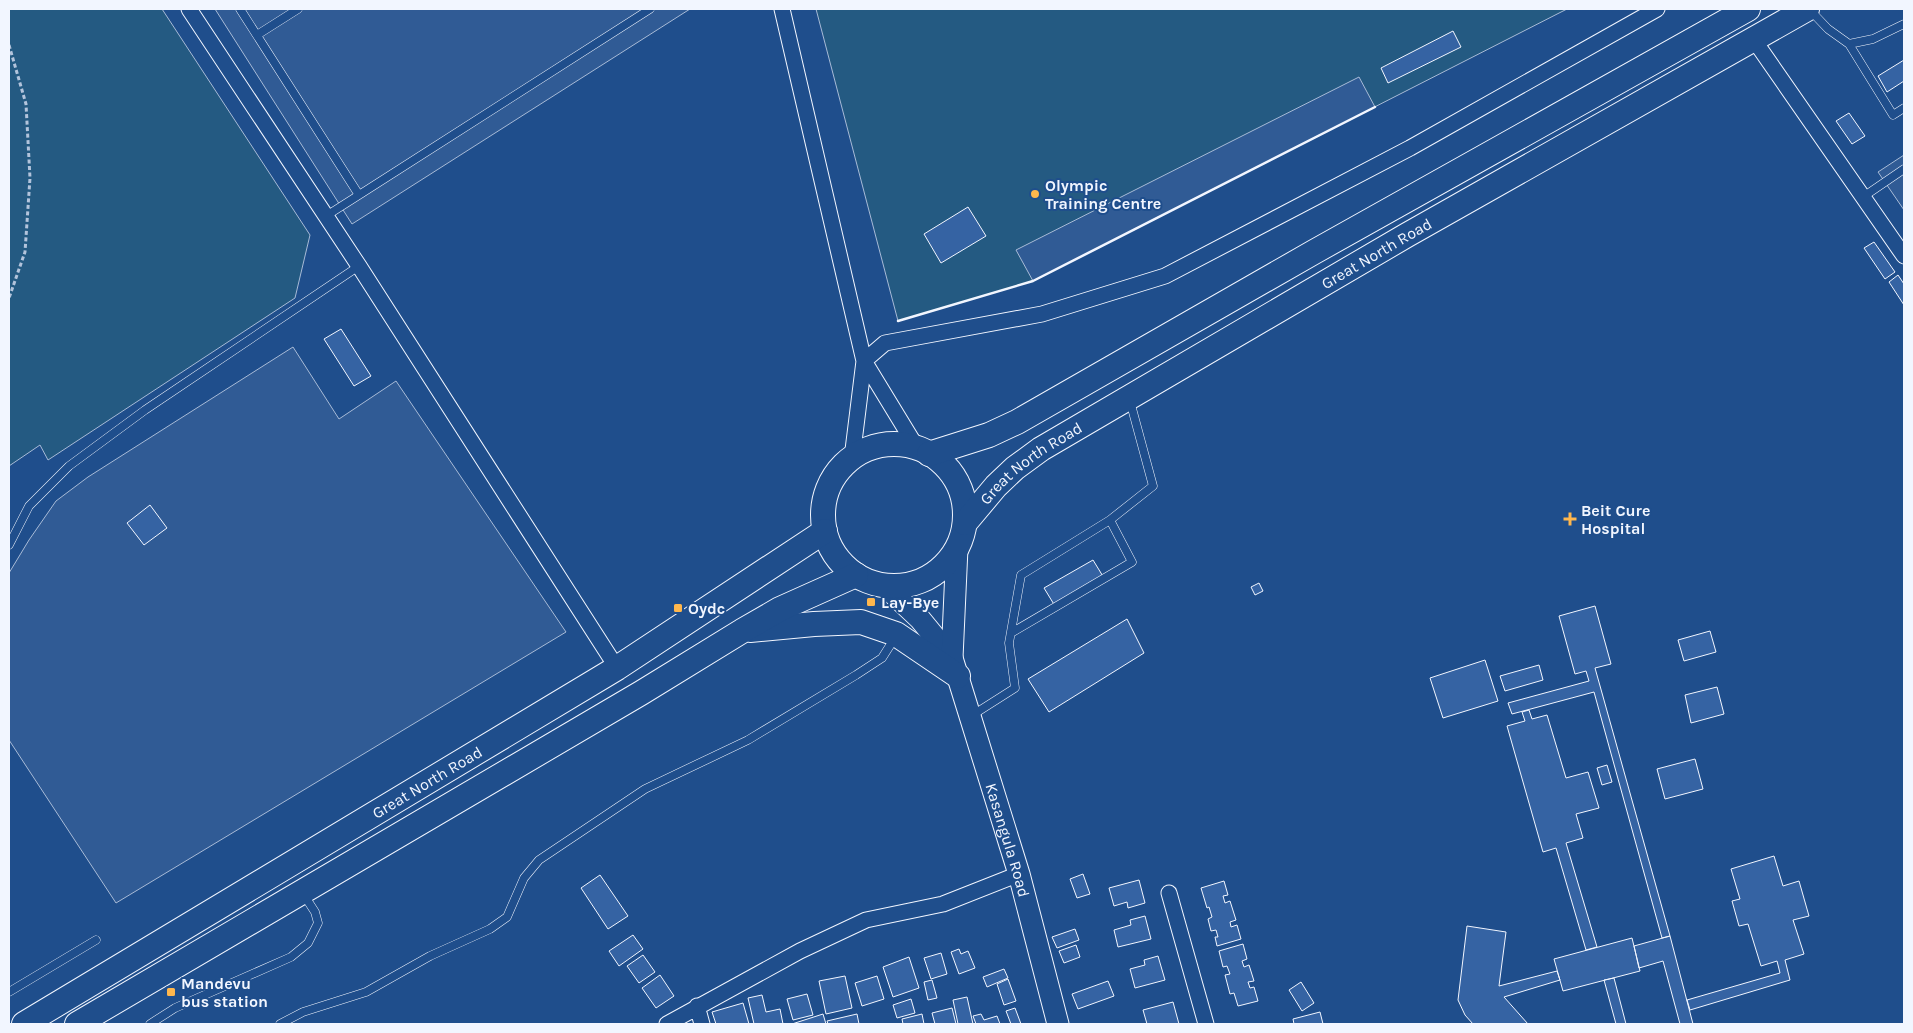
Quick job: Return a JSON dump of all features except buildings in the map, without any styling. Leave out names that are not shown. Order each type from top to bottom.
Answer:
[{"type":"main road","name":"Great North Road","points":[[923,451],[989,435],[1017,422],[1314,252],[1748,9]]},
{"type":"main road","name":"Great North Road","points":[[965,523],[996,486],[1015,468],[1041,449],[1407,235],[1808,9]]},
{"type":"main road","points":[[890,444],[903,445],[923,451],[940,462],[957,483],[965,509],[965,523],[957,548],[941,568],[923,580],[902,586],[885,586],[875,584],[856,575],[836,556],[825,531],[824,504],[828,490],[838,473],[852,458],[863,451],[890,444]]},
{"type":"main road","name":"Great North Road","points":[[24,1024],[617,668],[825,531]]},
{"type":"main road","name":"Kasangula Road","points":[[957,548],[955,667],[1019,874],[1058,1024]]},
{"type":"main road","name":"Great North Road","points":[[77,1024],[780,609],[856,575]]},
{"type":"main road","name":"Kasangula Road","points":[[885,586],[920,619],[955,667]]},
{"type":"main road","points":[[742,631],[814,624],[861,622],[896,634],[955,667]]},
{"type":"street","points":[[189,9],[359,266],[617,668]]},
{"type":"street","points":[[782,9],[864,361],[923,451]]},
{"type":"street","points":[[852,458],[864,361],[885,344],[1042,314],[1165,276],[1410,148],[1657,9]]},
{"type":"street","points":[[1754,40],[1904,256]]},
{"type":"street","points":[[667,1024],[800,951],[866,920],[942,904],[1019,874]]},
{"type":"street","points":[[1169,893],[1206,1024]]},
{"type":"street","points":[[697,1006],[702,1024]]},
{"type":"lane","points":[[240,9],[359,195]]},
{"type":"lane","points":[[257,35],[298,9]]},
{"type":"lane","points":[[326,216],[650,9]]},
{"type":"lane","points":[[1808,9],[1828,30],[1850,44],[1894,115],[1904,108]]},
{"type":"lane","points":[[1850,44],[1873,39],[1904,24]]},
{"type":"lane","points":[[1863,197],[1904,169]]},
{"type":"lane","points":[[9,545],[29,506],[69,466],[153,404],[359,266]]},
{"type":"lane","points":[[970,717],[1015,688],[1009,643],[1021,576],[1110,520],[1153,486],[1129,397]]},
{"type":"lane","points":[[1011,633],[1132,562],[1110,520]]},
{"type":"lane","points":[[280,1024],[303,1012],[366,992],[430,956],[490,929],[506,917],[524,878],[539,860],[645,789],[748,740],[856,675],[882,658],[896,634]]},
{"type":"lane","points":[[150,1024],[175,1008],[291,957],[308,943],[318,923],[315,912],[302,892]]},
{"type":"lane","points":[[9,992],[96,940]]},
{"type":"path","points":[[9,45],[26,104],[30,178],[25,252],[9,298]]},
{"type":"shaded area","points":[[9,9],[162,9],[310,235],[295,298],[48,460],[40,445],[9,466]]},
{"type":"shaded area","points":[[215,9],[690,9],[352,224]]},
{"type":"shaded area","name":"Olympic Training Centre","points":[[816,9],[1567,9],[1033,281],[898,321]]},
{"type":"shaded area","points":[[1359,77],[1375,107],[1033,281],[1016,250]]},
{"type":"shaded area","points":[[1904,155],[1904,210],[1878,172]]},
{"type":"shaded area","points":[[293,347],[339,419],[396,381],[566,632],[116,903],[9,740],[9,573],[56,501],[88,477]]},
{"type":"wall","points":[[898,321],[1033,281],[1375,107]]},
{"type":"place","name":"Olympic Training Centre","points":[[1035,194]]},
{"type":"place","name":"Beit Cure Hospital","points":[[1570,519]]},
{"type":"place","name":"Lay-Bye","points":[[871,602]]},
{"type":"place","name":"Oydc","points":[[678,608]]},
{"type":"place","name":"Mandevu bus station","points":[[171,992]]}]
